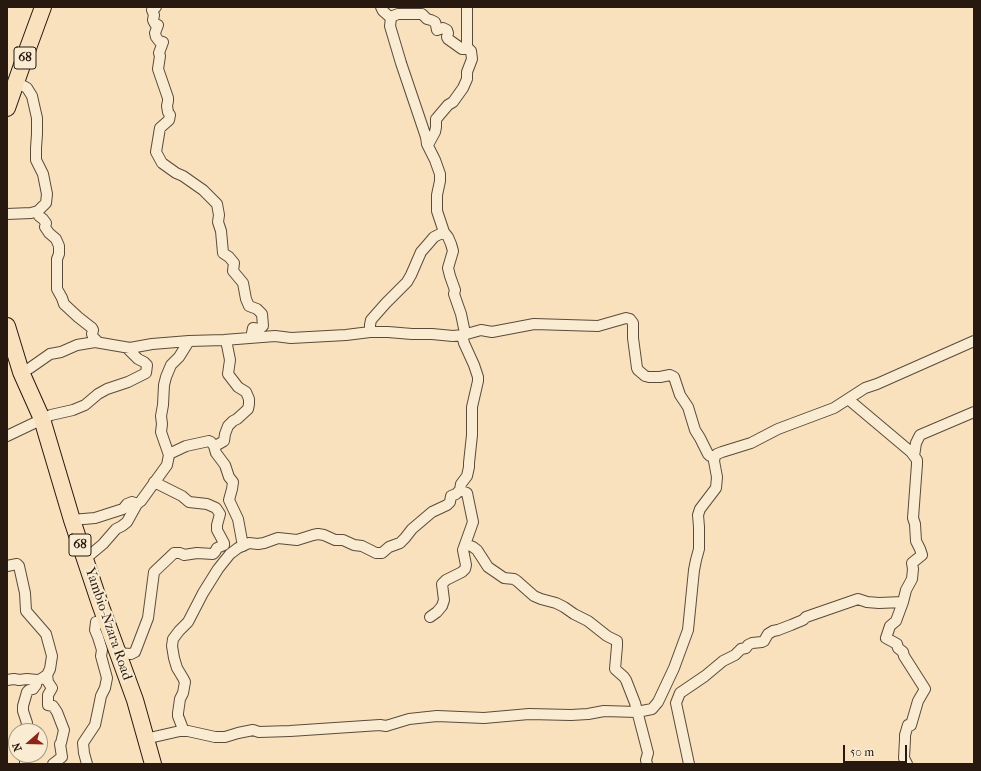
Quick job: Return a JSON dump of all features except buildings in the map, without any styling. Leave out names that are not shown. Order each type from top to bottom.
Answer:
[{"type":"main road","name":"68","points":[[7,106],[43,7]]},
{"type":"main road","name":"Yambio-Nzara Road","points":[[8,330],[21,372],[42,419],[72,520],[105,620],[134,700],[153,764]]},
{"type":"street","points":[[156,7],[152,10],[155,24],[158,25],[155,33],[159,41],[163,42],[159,53],[158,69],[168,98],[167,106],[170,115],[169,120],[160,128],[156,152],[162,164],[203,190],[217,204],[223,253],[234,263],[233,270],[243,283],[249,306],[257,309],[262,314],[263,326],[259,329],[253,328],[251,338]]},
{"type":"street","points":[[381,7],[383,11],[391,18]]},
{"type":"street","points":[[467,7],[467,49]]},
{"type":"street","points":[[180,731],[183,729],[178,713],[185,682],[177,668],[174,658],[172,646],[173,639],[188,622],[203,593],[224,561],[234,550],[249,543],[264,543],[278,538],[297,540],[321,534],[335,540],[344,540],[354,545],[362,546],[376,553],[382,554],[389,547],[400,543],[412,529],[432,512],[448,505],[451,496],[460,490],[461,484],[467,476],[472,434],[472,407],[478,381],[474,365],[464,343],[463,335],[465,333],[462,314],[454,294],[455,290],[448,268],[453,251],[448,237],[444,232],[437,211],[437,195],[440,174],[427,144],[390,29],[391,18],[395,14],[422,14],[427,19],[435,22],[437,30],[443,28],[447,30],[448,39],[462,49],[469,49],[471,51],[472,57],[467,72],[467,79],[463,88],[453,102],[448,105],[436,119],[435,132],[430,143],[427,144]]},
{"type":"street","points":[[7,214],[31,213],[38,211],[46,203],[47,194],[43,174],[36,160],[38,134],[37,118],[32,96],[27,88],[16,82]]},
{"type":"street","points":[[38,211],[39,216],[46,223],[45,228],[56,239],[59,246],[59,254],[57,259],[57,289],[64,304],[92,328],[93,337],[98,342]]},
{"type":"street","points":[[370,332],[370,322],[407,282],[412,275],[421,252],[434,237],[444,232]]},
{"type":"street","points":[[21,372],[30,368],[50,354],[61,352],[77,345],[98,342],[127,348],[189,341],[275,336],[291,338],[370,332],[453,336],[481,330],[492,332],[534,324],[595,326],[626,318],[630,319],[633,323],[633,338],[638,370],[644,376],[649,377],[670,375],[674,377],[680,395],[688,408],[695,430],[708,454],[710,456],[714,456],[731,448],[751,443],[778,429],[834,408],[865,388],[974,341]]},
{"type":"street","points":[[214,446],[224,441],[228,426],[248,409],[249,404],[246,392],[238,388],[228,374],[230,360],[226,340]]},
{"type":"street","points":[[85,559],[103,544],[116,528],[127,522],[137,504],[141,501],[167,465],[168,454],[161,432],[162,424],[160,416],[163,405],[164,386],[171,365],[179,357],[189,341]]},
{"type":"street","points":[[7,436],[51,415],[73,410],[85,405],[98,394],[107,389],[128,382],[146,373],[147,365],[127,348]]},
{"type":"street","points":[[848,399],[917,460],[913,518],[915,524],[916,541],[922,555],[912,563],[912,579],[906,590],[904,602],[896,621],[890,626],[886,638],[897,644],[898,648],[903,652],[925,689],[918,701],[905,735],[904,758],[907,764]]},
{"type":"street","points":[[914,456],[916,443],[920,435],[974,412]]},
{"type":"street","points":[[117,653],[131,654],[135,652],[148,618],[154,572],[174,553],[184,555],[197,553],[213,554],[217,548],[224,545],[217,530],[217,525],[220,514],[226,508],[227,501],[229,500],[233,482],[229,477],[225,465],[216,453],[214,446],[211,442],[209,442],[186,446],[168,454]]},
{"type":"street","points":[[145,739],[180,731],[188,731],[215,737],[253,730],[259,732],[380,725],[386,726],[409,719],[437,716],[484,718],[529,714],[571,715],[604,712],[637,712],[652,709],[658,702],[674,668],[688,630],[694,570],[699,544],[698,515],[700,509],[716,488],[717,477],[714,456]]},
{"type":"street","points":[[154,482],[182,496],[189,502],[207,504],[216,508],[220,514]]},
{"type":"street","points":[[430,617],[442,606],[444,600],[442,584],[446,580],[462,572],[466,565],[463,550],[473,522],[467,493],[460,490]]},
{"type":"street","points":[[229,500],[238,519],[243,546]]},
{"type":"street","points":[[72,520],[95,518],[123,509],[127,504],[132,502],[137,504]]},
{"type":"street","points":[[466,544],[477,550],[488,567],[504,578],[514,579],[534,596],[564,606],[574,614],[588,621],[607,636],[616,640],[617,646],[615,668],[626,680],[635,703],[648,753],[646,760],[647,764]]},
{"type":"street","points":[[7,566],[17,564],[19,566],[25,593],[26,611],[46,634],[52,656],[50,670],[47,675],[37,680],[7,680]]},
{"type":"street","points":[[689,764],[676,703],[680,693],[705,676],[723,661],[735,655],[741,649],[746,648],[752,643],[762,642],[768,634],[773,631],[803,620],[806,617],[858,599],[867,602],[879,603],[904,602]]},
{"type":"street","points":[[87,764],[83,743],[95,725],[101,696],[105,688],[107,678],[100,656],[102,650],[95,630],[96,622],[105,620]]},
{"type":"street","points":[[47,675],[48,682],[52,688],[48,695],[48,705],[53,706],[57,712],[64,730],[60,744],[62,757],[53,764]]},
{"type":"street","points":[[27,723],[23,706],[27,692],[36,685],[37,680]]}]
